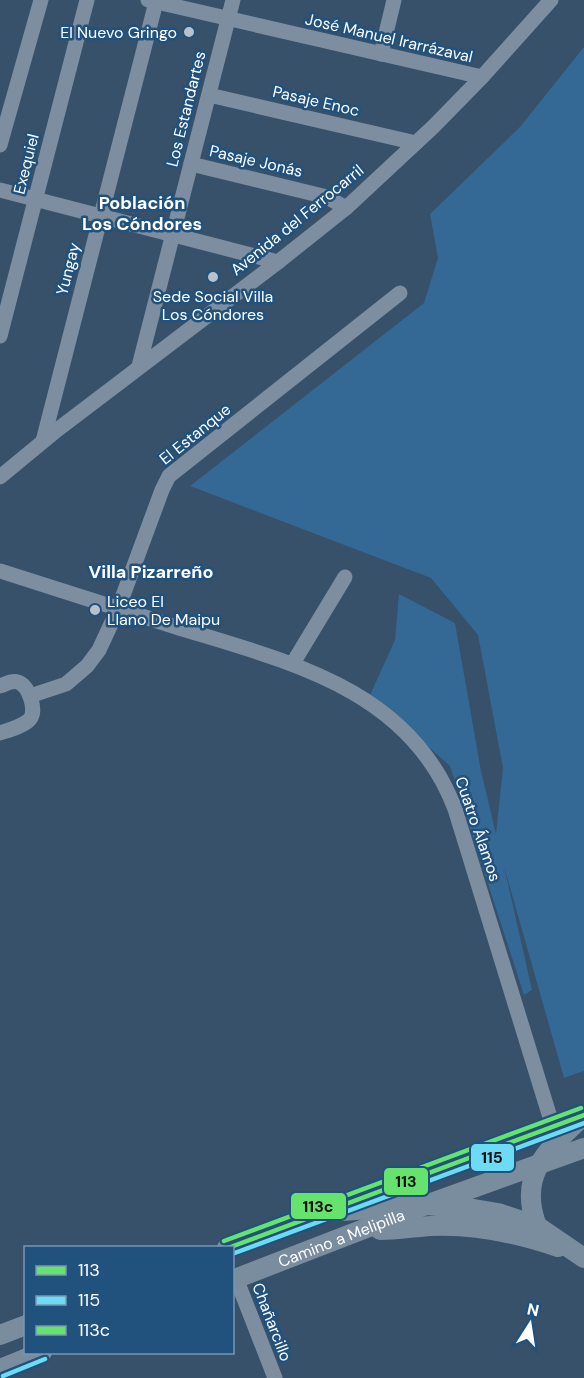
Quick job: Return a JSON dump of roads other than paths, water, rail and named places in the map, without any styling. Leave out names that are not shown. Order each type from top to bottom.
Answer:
[{"type":"main road","name":"Camino a Melipilla","points":[[231,1246],[584,1116]]},
{"type":"main road","points":[[537,1226],[530,1198],[532,1180],[584,1116]]},
{"type":"main road","name":"Camino a Melipilla","points":[[234,1279],[426,1205],[584,1148]]},
{"type":"main road","points":[[545,1162],[542,1200],[547,1220],[559,1241]]},
{"type":"main road","points":[[306,1217],[374,1208],[426,1205],[474,1209],[498,1213],[537,1226],[581,1256]]},
{"type":"main road","points":[[359,1231],[433,1226],[487,1229],[521,1236],[581,1256]]},
{"type":"main road","points":[[0,1335],[24,1326]]},
{"type":"main road","points":[[0,1369],[39,1354]]},
{"type":"street","points":[[0,145],[40,0]]},
{"type":"street","name":"Exequiel","points":[[0,336],[87,0]]},
{"type":"street","name":"Los Estandartes","points":[[139,366],[233,0]]},
{"type":"street","points":[[381,54],[394,0]]},
{"type":"street","name":"Avenida del Ferrocarril","points":[[0,477],[42,441],[346,208],[482,77],[551,0]]},
{"type":"street","name":"José Manuel Irarrázaval","points":[[152,1],[482,77]]},
{"type":"street","name":"Yungay","points":[[42,441],[101,216],[152,1]]},
{"type":"street","name":"Pasaje Enoc","points":[[208,95],[416,143]]},
{"type":"street","name":"Pasaje Jonás","points":[[191,164],[327,197],[346,208]]},
{"type":"street","points":[[0,190],[278,262]]},
{"type":"street","name":"El Estanque","points":[[30,696],[66,684],[87,666],[99,650],[118,609],[162,489],[169,476],[400,293]]},
{"type":"street","name":"Avenida del Ferrocarril","points":[[0,465],[42,441]]},
{"type":"street","name":"Cuatro Álamos","points":[[0,571],[293,663],[332,680],[386,715],[419,746],[449,792],[463,831],[553,1127]]},
{"type":"street","points":[[293,663],[345,577]]},
{"type":"street","points":[[0,686],[16,681],[26,689],[32,705],[32,717],[27,722],[0,733]]},
{"type":"street","name":"Chañarcillo","points":[[234,1279],[275,1378]]},
{"type":"place","name":"El Nuevo Gringo","points":[[189,32]]},
{"type":"place","name":"Sede Social Villa Los Cóndores","points":[[213,277]]},
{"type":"place","name":"Liceo El Llano De Maipu","points":[[95,610]]},
{"type":"district","name":"Población Los Cóndores","points":[[142,213]]},
{"type":"district","name":"Villa Pizarreño","points":[[151,572]]}]
